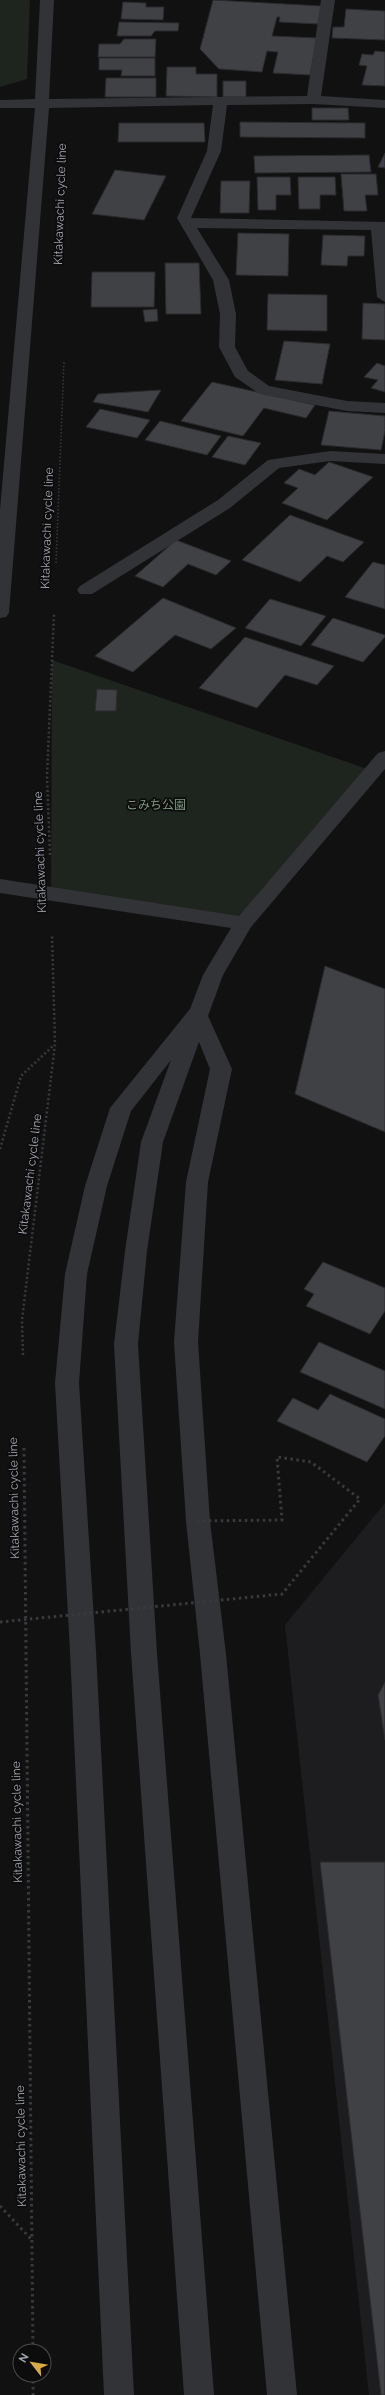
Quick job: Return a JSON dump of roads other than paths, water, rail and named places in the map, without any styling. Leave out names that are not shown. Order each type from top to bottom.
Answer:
[{"type":"street","points":[[0,614],[42,103],[47,0]]},
{"type":"street","points":[[313,100],[328,0]]},
{"type":"street","points":[[0,104],[313,100],[385,104]]},
{"type":"street","points":[[221,101],[214,151],[184,218],[221,280],[228,314],[227,347],[241,374],[264,390],[347,406],[385,408]]},
{"type":"street","points":[[188,223],[381,226],[385,297]]},
{"type":"street","points":[[86,590],[224,504],[274,464],[330,456],[385,459]]},
{"type":"street","points":[[199,2395],[145,1669],[126,1344],[152,1142],[197,1014],[213,975],[244,923],[385,757]]},
{"type":"street","points":[[0,886],[51,895],[244,923]]},
{"type":"street","points":[[197,1014],[221,1069],[197,1182],[186,1342],[198,1521],[213,1654],[282,2395]]},
{"type":"street","points":[[119,2395],[82,1643],[67,1383],[76,1274],[96,1186],[121,1108],[197,1014]]},
{"type":"park label","name":"こみち公園","points":[[156,805]]}]
